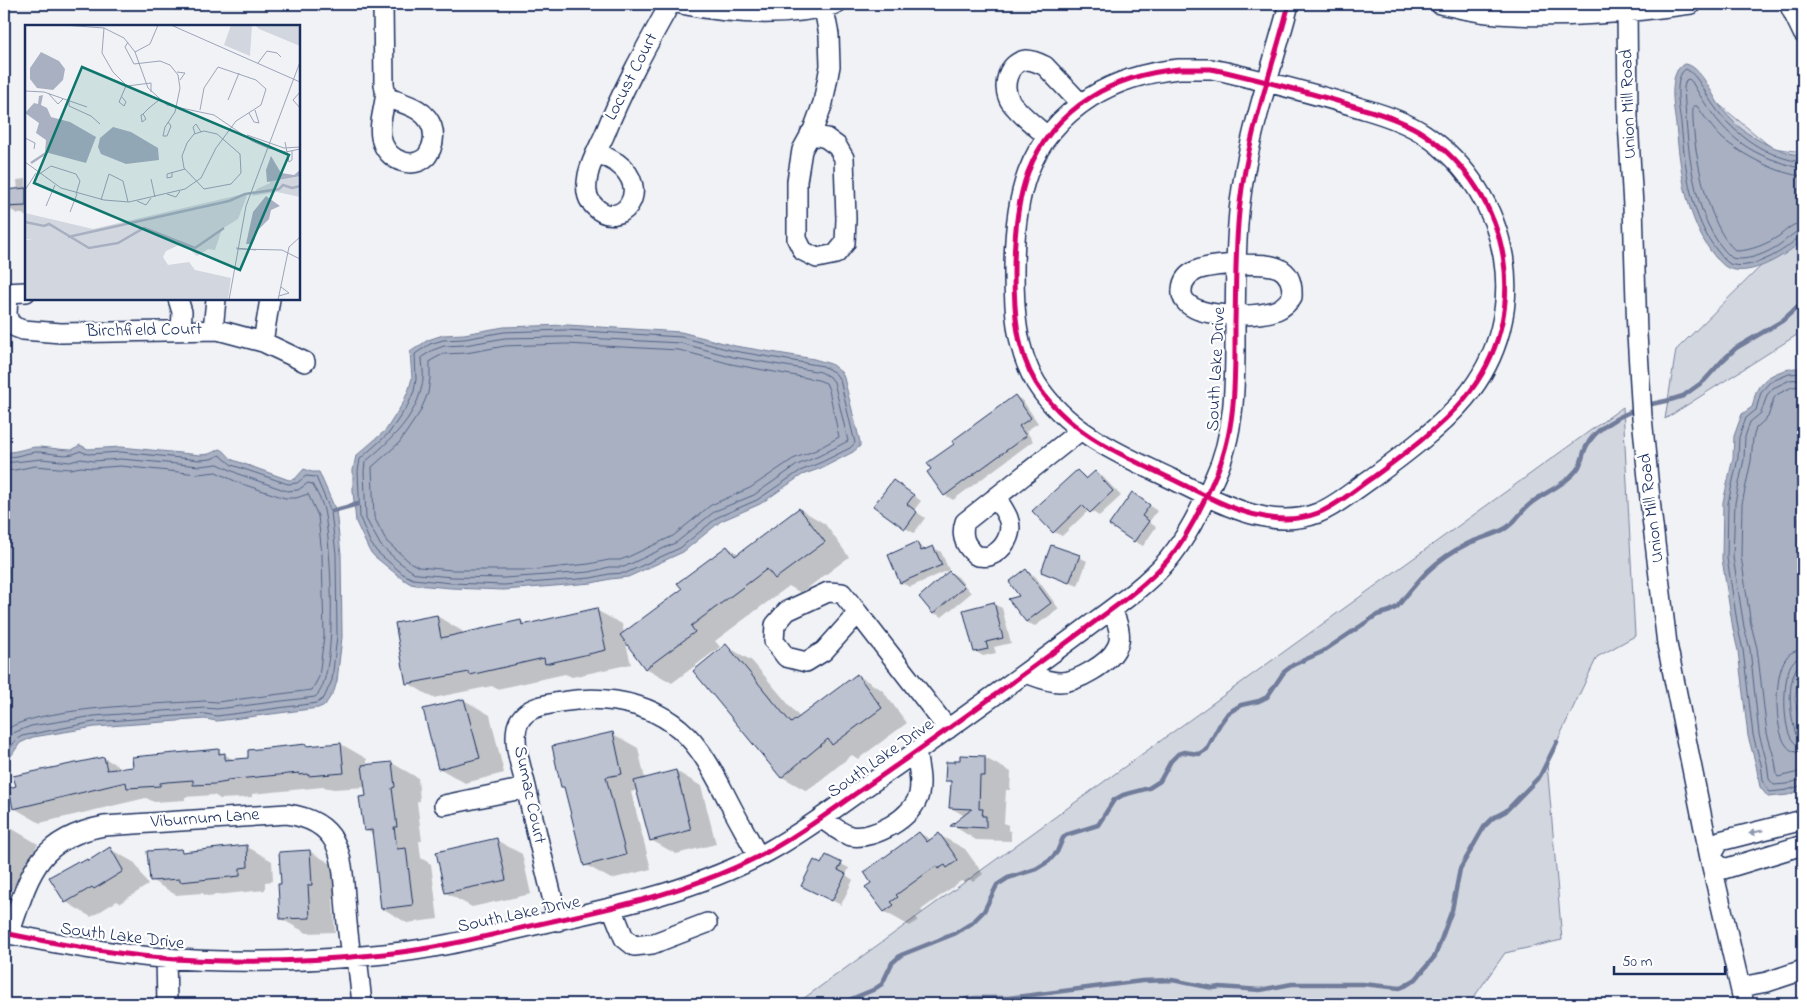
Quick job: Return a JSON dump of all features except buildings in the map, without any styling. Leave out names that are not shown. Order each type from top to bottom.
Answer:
[{"type":"street","points":[[383,4],[384,84],[386,97]]},
{"type":"street","name":"Locust Court","points":[[597,152],[624,89],[670,4]]},
{"type":"street","points":[[681,4],[715,10],[744,12],[802,10],[827,4],[830,66],[823,102],[802,150],[797,181],[798,238],[803,251],[817,258],[836,254],[845,243],[844,158],[837,146],[826,138],[810,134]]},
{"type":"street","name":"South Lake Drive","points":[[7,934],[91,949],[166,958],[257,961],[354,957],[419,949],[612,908],[707,879],[758,856],[821,818],[1026,673],[1112,610],[1146,582],[1168,560],[1188,533],[1216,475],[1226,445],[1232,413],[1235,264],[1244,176],[1249,148],[1289,4]]},
{"type":"street","points":[[1440,4],[1495,14],[1575,16],[1627,8],[1691,4]]},
{"type":"street","points":[[1789,4],[1803,33]]},
{"type":"street","name":"Union Mill Road","points":[[1627,8],[1628,121],[1632,172],[1642,417],[1651,509],[1668,644],[1710,858],[1742,996]]},
{"type":"street","points":[[1047,136],[1010,101],[1006,91],[1006,80],[1010,71],[1018,63],[1027,60],[1045,66],[1081,104]]},
{"type":"street","points":[[1211,69],[1343,101],[1383,114],[1421,132],[1454,159],[1480,192],[1489,209],[1501,246],[1506,285],[1502,325],[1497,345],[1466,397],[1436,428],[1334,505],[1318,513],[1284,520],[1267,519],[1206,495],[1124,456],[1081,430],[1060,413],[1036,382],[1026,364],[1016,323],[1014,262],[1018,208],[1030,165],[1047,136],[1068,113],[1081,104],[1122,81],[1160,70],[1211,69]]},
{"type":"street","points":[[1235,264],[1278,267],[1285,271],[1291,279],[1292,297],[1285,306],[1276,310],[1254,314],[1213,313],[1195,309],[1186,303],[1182,295],[1182,285],[1194,271],[1235,264]]},
{"type":"street","name":"Birchfield Court","points":[[13,293],[7,314],[9,322],[14,327],[23,330],[60,333],[213,330],[263,342],[305,362]]},
{"type":"street","points":[[178,300],[182,312],[182,330]]},
{"type":"street","points":[[213,330],[216,300]]},
{"type":"street","points":[[263,342],[270,300]]},
{"type":"street","points":[[996,497],[1081,430]]},
{"type":"street","points":[[1026,673],[1060,682],[1073,680],[1098,666],[1117,647],[1119,637],[1117,622],[1112,610]]},
{"type":"street","points":[[858,613],[948,729]]},
{"type":"street","name":"Sumac Court","points":[[558,920],[526,788],[517,738],[518,727],[522,717],[531,709],[543,705],[603,699],[634,704],[662,716],[676,725],[698,749],[716,777],[758,856]]},
{"type":"street","points":[[821,818],[849,836],[863,837],[877,833],[902,818],[912,808],[919,795],[920,782],[916,752]]},
{"type":"street","points":[[444,805],[526,788]]},
{"type":"street","name":"Viburnum Lane","points":[[7,934],[34,869],[41,859],[56,845],[75,834],[104,826],[287,814],[302,816],[314,820],[332,838],[338,849],[342,868],[347,923],[362,1004]]},
{"type":"street","points":[[1803,820],[1720,841],[1710,858],[1724,869],[1803,845]]},
{"type":"street","points":[[612,908],[624,938],[634,946],[652,944],[707,923]]},
{"type":"street","points":[[166,958],[167,1004]]},
{"type":"street","points":[[1742,996],[1767,982],[1803,970]]},
{"type":"shaded area","points":[[1677,70],[1772,148],[1803,152],[1803,331],[1665,419],[1676,350],[1762,265]]},
{"type":"shaded area","points":[[1623,407],[1635,636],[1597,657],[1547,763],[1562,940],[1505,953],[1469,1004],[796,1004]]},
{"type":"water","points":[[1684,64],[1690,65],[1700,74],[1720,106],[1747,133],[1778,149],[1803,157],[1803,240],[1768,263],[1747,270],[1737,270],[1723,265],[1706,244],[1691,212],[1680,159],[1673,101],[1675,75]]},
{"type":"water","points":[[567,325],[681,332],[735,346],[814,359],[831,364],[842,373],[844,378],[860,446],[853,452],[824,467],[802,475],[760,504],[721,521],[683,552],[628,577],[592,583],[504,590],[416,585],[401,578],[369,550],[356,522],[353,470],[356,456],[386,430],[403,403],[412,378],[410,352],[428,340],[443,335],[464,334],[504,327]]},
{"type":"water","points":[[1803,368],[1803,664],[1799,674],[1795,699],[1803,742],[1803,789],[1788,795],[1768,797],[1760,787],[1748,736],[1738,651],[1722,559],[1723,502],[1733,458],[1734,436],[1742,414],[1752,407],[1756,392],[1767,378],[1783,370]]},
{"type":"water","points":[[80,445],[88,449],[121,447],[200,455],[209,454],[220,449],[233,460],[289,480],[295,479],[304,469],[319,472],[336,511],[341,554],[342,637],[337,681],[334,691],[325,705],[318,708],[217,721],[205,719],[95,727],[33,737],[20,743],[11,756],[4,757],[4,452],[36,447],[72,450]]},
{"type":"waterway","points":[[1647,405],[1683,396],[1704,381],[1736,348],[1782,321],[1803,302]]},
{"type":"waterway","points":[[839,1004],[873,990],[882,984],[892,963],[901,955],[954,934],[972,923],[984,911],[997,885],[1008,878],[1036,869],[1049,861],[1057,852],[1066,835],[1098,825],[1114,800],[1123,795],[1149,788],[1160,781],[1171,761],[1178,754],[1184,752],[1199,754],[1207,749],[1228,713],[1241,705],[1267,697],[1284,672],[1293,665],[1322,652],[1377,615],[1397,607],[1428,571],[1455,550],[1510,526],[1530,504],[1561,484],[1575,472],[1580,465],[1590,440],[1602,428],[1615,419],[1637,409]]},
{"type":"waterway","points":[[332,511],[358,504]]},
{"type":"waterway","points":[[958,1004],[967,999],[1008,998],[1142,981],[1172,980],[1213,988],[1260,990],[1292,984],[1363,984],[1400,988],[1405,986],[1416,979],[1435,956],[1452,910],[1460,869],[1484,827],[1493,818],[1506,811],[1540,776],[1557,742]]},
{"type":"cycle path","points":[[4,933],[132,955],[209,961],[326,959],[384,954],[425,949],[487,936],[633,902],[689,886],[743,864],[802,831],[964,718],[1116,606],[1152,577],[1182,541],[1209,490],[1222,461],[1231,423],[1235,363],[1236,248],[1244,177],[1255,127],[1289,4]]},
{"type":"cycle path","points":[[1179,69],[1211,69],[1243,76],[1347,104],[1387,116],[1410,126],[1424,134],[1454,159],[1477,189],[1494,222],[1503,257],[1506,294],[1500,330],[1487,365],[1465,398],[1421,441],[1346,497],[1318,513],[1300,518],[1281,519],[1245,512],[1209,498],[1098,442],[1064,416],[1049,401],[1036,383],[1024,357],[1016,315],[1014,286],[1015,245],[1021,196],[1028,173],[1038,152],[1051,132],[1069,114],[1101,91],[1133,78],[1179,69]]}]
